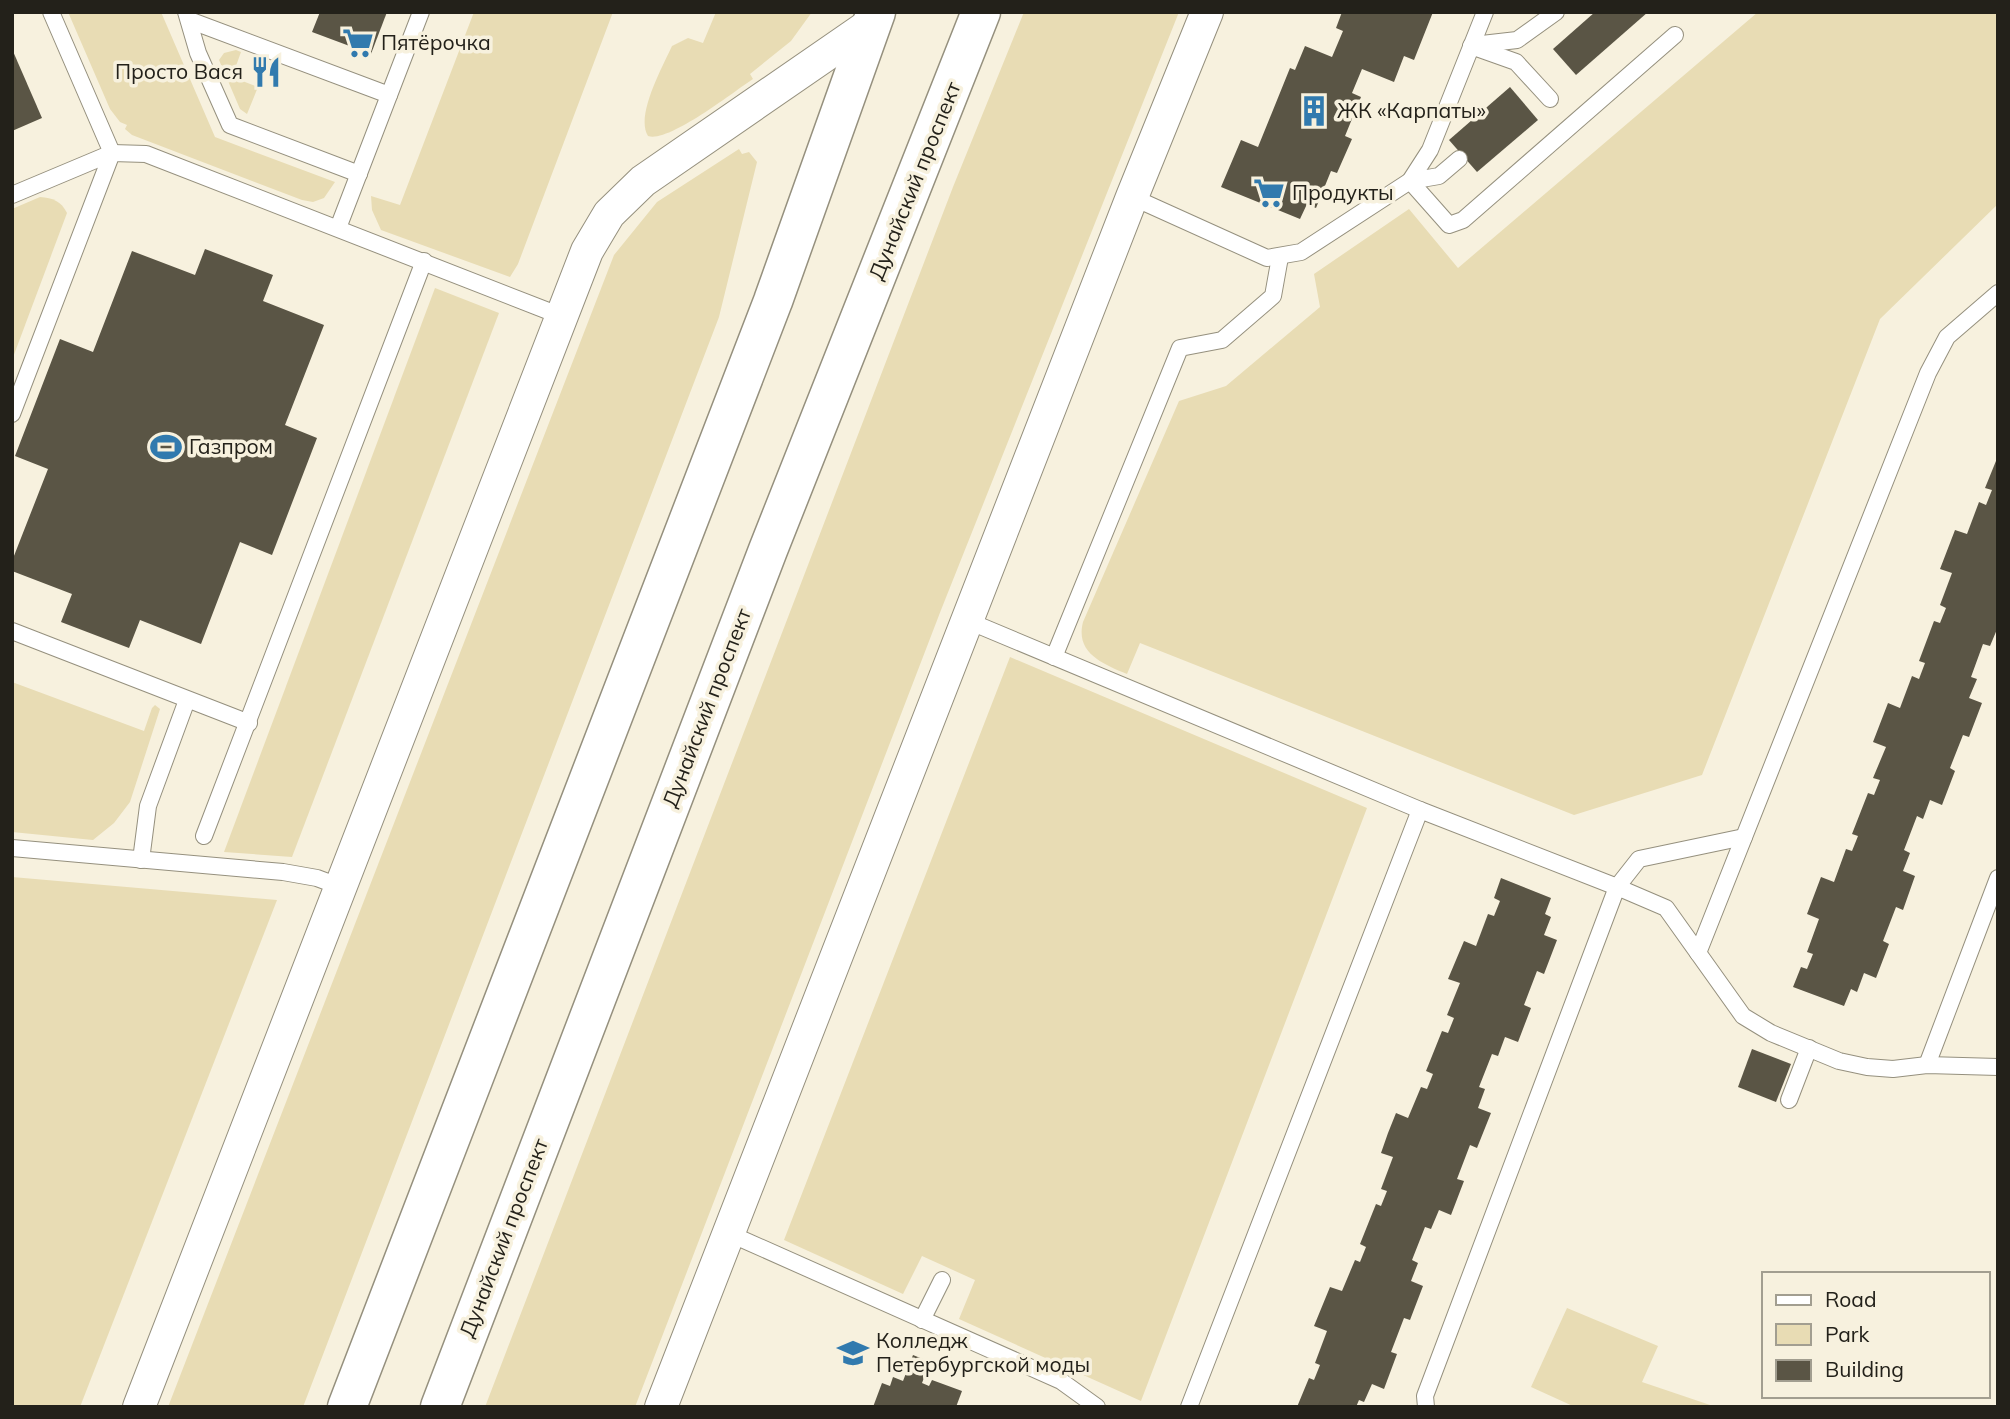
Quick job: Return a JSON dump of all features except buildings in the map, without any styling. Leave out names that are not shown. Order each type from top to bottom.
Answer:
[{"type":"main road","name":"Дунайский проспект","points":[[440,1407],[768,550],[981,12]]},
{"type":"main road","points":[[347,1407],[773,301],[874,18]]},
{"type":"street","points":[[661,1407],[966,620],[1207,12]]},
{"type":"street","points":[[139,1407],[592,242],[609,214],[635,190],[874,18]]},
{"type":"lane","points":[[12,414],[112,153],[51,12]]},
{"type":"lane","points":[[338,228],[421,12]]},
{"type":"lane","points":[[1410,181],[1430,150],[1485,12]]},
{"type":"lane","points":[[1471,46],[1517,40],[1556,12]]},
{"type":"lane","points":[[188,16],[389,95]]},
{"type":"lane","points":[[188,16],[198,53],[230,125],[359,174]]},
{"type":"lane","points":[[1410,181],[1449,225],[1463,220],[1675,35]]},
{"type":"lane","points":[[1471,46],[1516,62],[1550,99]]},
{"type":"lane","points":[[12,195],[112,153],[146,154],[561,316]]},
{"type":"lane","points":[[1132,197],[1267,258],[1280,257],[1301,252],[1410,181],[1439,176],[1459,159]]},
{"type":"lane","points":[[1054,657],[1180,348],[1222,340],[1273,296],[1280,257]]},
{"type":"lane","points":[[204,836],[424,261]]},
{"type":"lane","points":[[1698,953],[1928,373],[1947,337],[1998,293]]},
{"type":"lane","points":[[966,620],[1420,810],[1666,908],[1743,1016],[1771,1033],[1867,1067],[1893,1069],[1927,1065],[1998,1066]]},
{"type":"lane","points":[[12,631],[249,723]]},
{"type":"lane","points":[[141,860],[148,806],[187,700]]},
{"type":"lane","points":[[1189,1407],[1420,810]]},
{"type":"lane","points":[[1426,1407],[1425,1396],[1617,887],[1639,859],[1745,837]]},
{"type":"lane","points":[[12,848],[283,872],[317,878],[341,887]]},
{"type":"lane","points":[[1927,1065],[1998,877]]},
{"type":"lane","points":[[1789,1100],[1809,1048]]},
{"type":"lane","points":[[728,1233],[1061,1381],[1097,1407]]},
{"type":"lane","points":[[922,1320],[942,1280]]},
{"type":"green space","points":[[68,12],[161,12],[215,137],[335,182],[324,198],[313,202],[302,200],[132,135],[125,129],[127,125],[120,122],[110,109]]},
{"type":"green space","points":[[474,12],[613,12],[518,264],[510,277],[381,230],[372,210],[371,196],[400,205]]},
{"type":"green space","points":[[716,12],[812,12],[791,41],[750,74],[753,79],[685,124],[658,136],[648,136],[645,116],[648,104],[672,46],[688,38],[703,43]]},
{"type":"green space","points":[[1024,12],[1179,12],[941,610],[635,1407],[485,1407],[953,187]]},
{"type":"green space","points":[[1758,12],[1998,12],[1998,204],[1880,319],[1702,775],[1574,815],[1140,643],[1127,674],[1093,656],[1083,642],[1083,622],[1179,401],[1226,386],[1320,307],[1314,274],[1409,209],[1458,268]]},
{"type":"green space","points":[[236,50],[241,52],[232,77],[258,87],[247,114],[240,109],[219,60],[224,53]]},
{"type":"green space","points":[[739,149],[742,154],[749,152],[757,162],[719,317],[303,1407],[168,1407],[614,255],[657,202]]},
{"type":"green space","points":[[40,197],[56,201],[67,213],[12,360],[12,209]]},
{"type":"green space","points":[[435,288],[499,313],[292,857],[224,852]]},
{"type":"green space","points":[[1010,657],[1367,808],[1141,1401],[959,1319],[975,1280],[922,1256],[903,1294],[784,1240]]},
{"type":"green space","points":[[12,682],[144,731],[152,708],[155,705],[160,709],[130,802],[114,823],[93,840],[12,832]]},
{"type":"green space","points":[[12,877],[277,900],[80,1407],[12,1407]]},
{"type":"green space","points":[[1567,1308],[1658,1346],[1642,1382],[1716,1407],[1575,1407],[1531,1387]]},
{"type":"place","name":"Пятёрочка","points":[[358,43]]},
{"type":"place","name":"Просто Вася","points":[[266,72]]},
{"type":"place","name":"ЖК «Карпаты»","points":[[1314,111]]},
{"type":"place","name":"Продукты","points":[[1269,193]]},
{"type":"place","name":"Газпром","points":[[166,447]]},
{"type":"place","name":"Колледж Петербургской моды","points":[[853,1353]]}]
